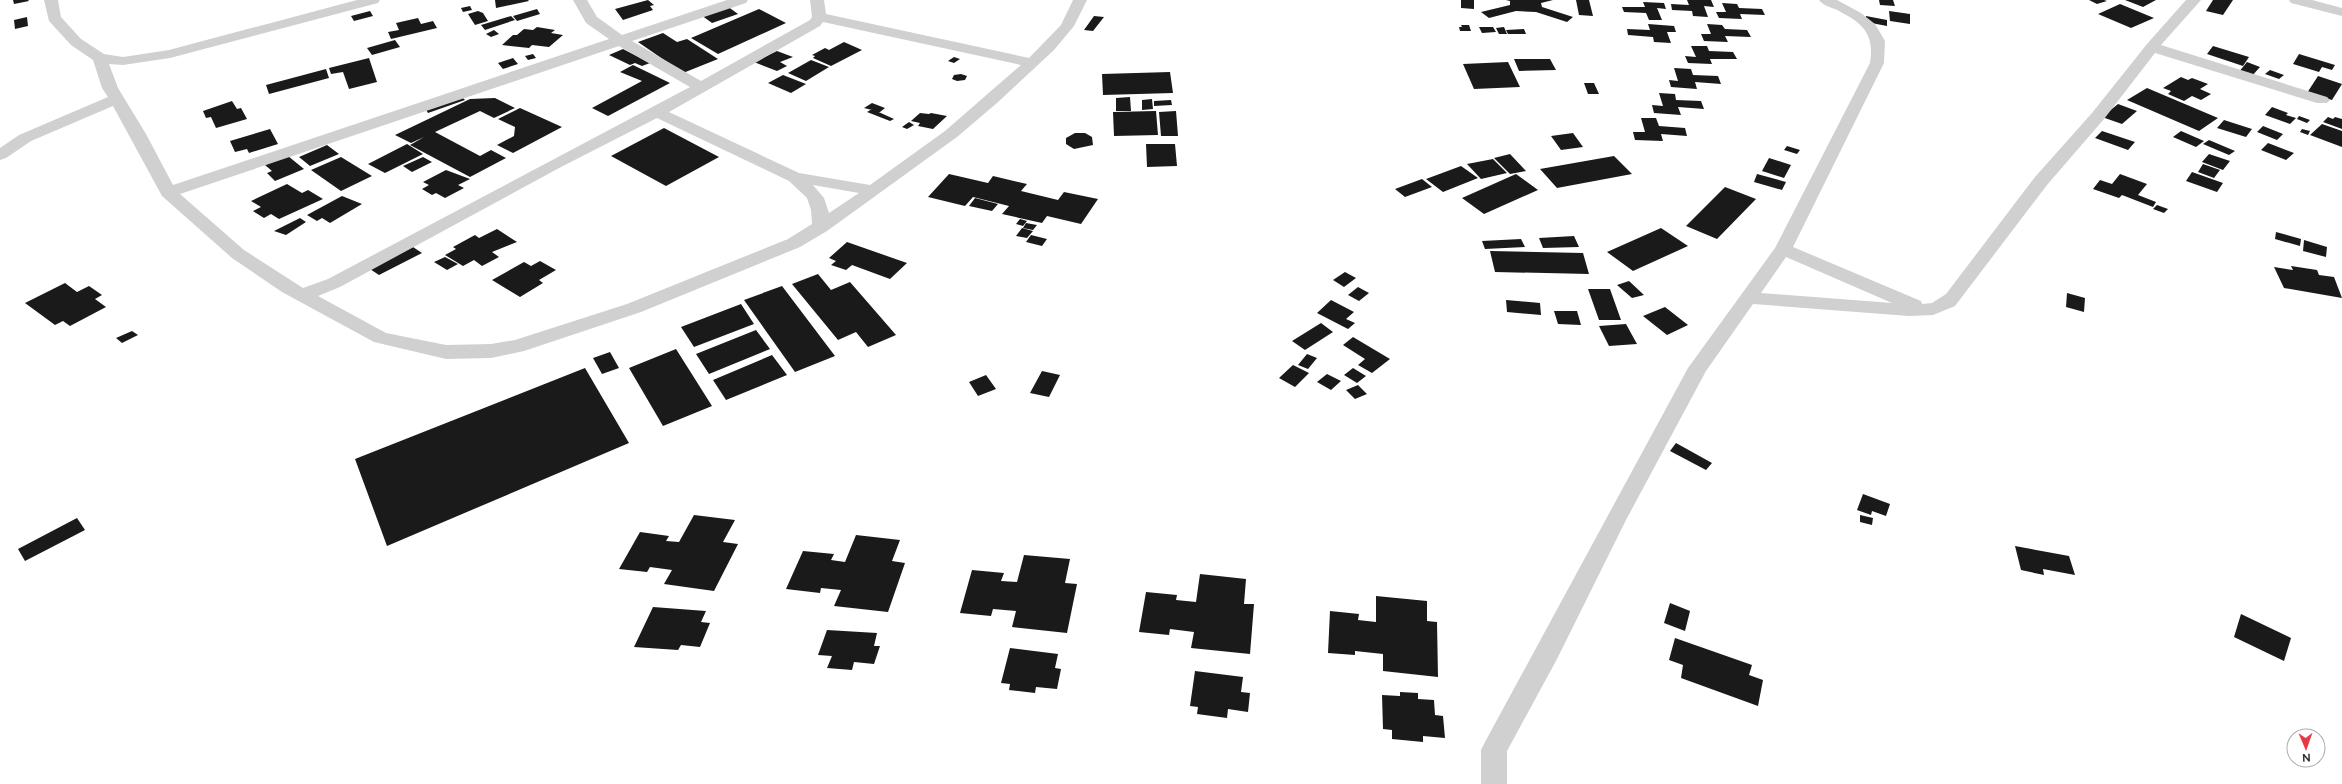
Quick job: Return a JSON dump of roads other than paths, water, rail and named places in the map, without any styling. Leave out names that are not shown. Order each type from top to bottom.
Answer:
[{"type":"street","points":[[51,0],[54,18],[66,33],[100,58],[123,61],[152,58],[373,0]]},
{"type":"street","points":[[580,0],[591,20],[619,40],[701,87]]},
{"type":"street","points":[[168,192],[741,0]]},
{"type":"street","points":[[817,0],[819,17]]},
{"type":"street","points":[[100,58],[110,88],[138,134],[168,192],[238,254],[301,296],[381,338],[446,352],[491,351],[516,346],[634,308],[755,260],[794,243],[821,227],[951,134],[1031,63],[1067,26],[1080,0]]},
{"type":"street","points":[[1494,784],[1494,750],[1548,652],[1616,520],[1698,368],[1750,298],[1783,249],[1877,63],[1878,40],[1872,30],[1853,12],[1826,0]]},
{"type":"street","points":[[1750,298],[1927,310],[1946,305],[1953,298],[2018,209],[2098,116],[2152,47],[2194,0]]},
{"type":"street","points":[[2296,0],[2342,12]]},
{"type":"street","points":[[819,17],[1031,63]]},
{"type":"street","points":[[301,296],[334,283],[555,164],[657,112],[808,28],[819,17]]},
{"type":"street","points":[[2152,47],[2322,100]]},
{"type":"street","points":[[0,155],[25,138],[117,99]]},
{"type":"street","points":[[657,112],[795,177],[873,190]]},
{"type":"street","points":[[795,177],[812,192],[818,202],[821,210],[821,227]]},
{"type":"street","points":[[1783,249],[1927,310]]}]
